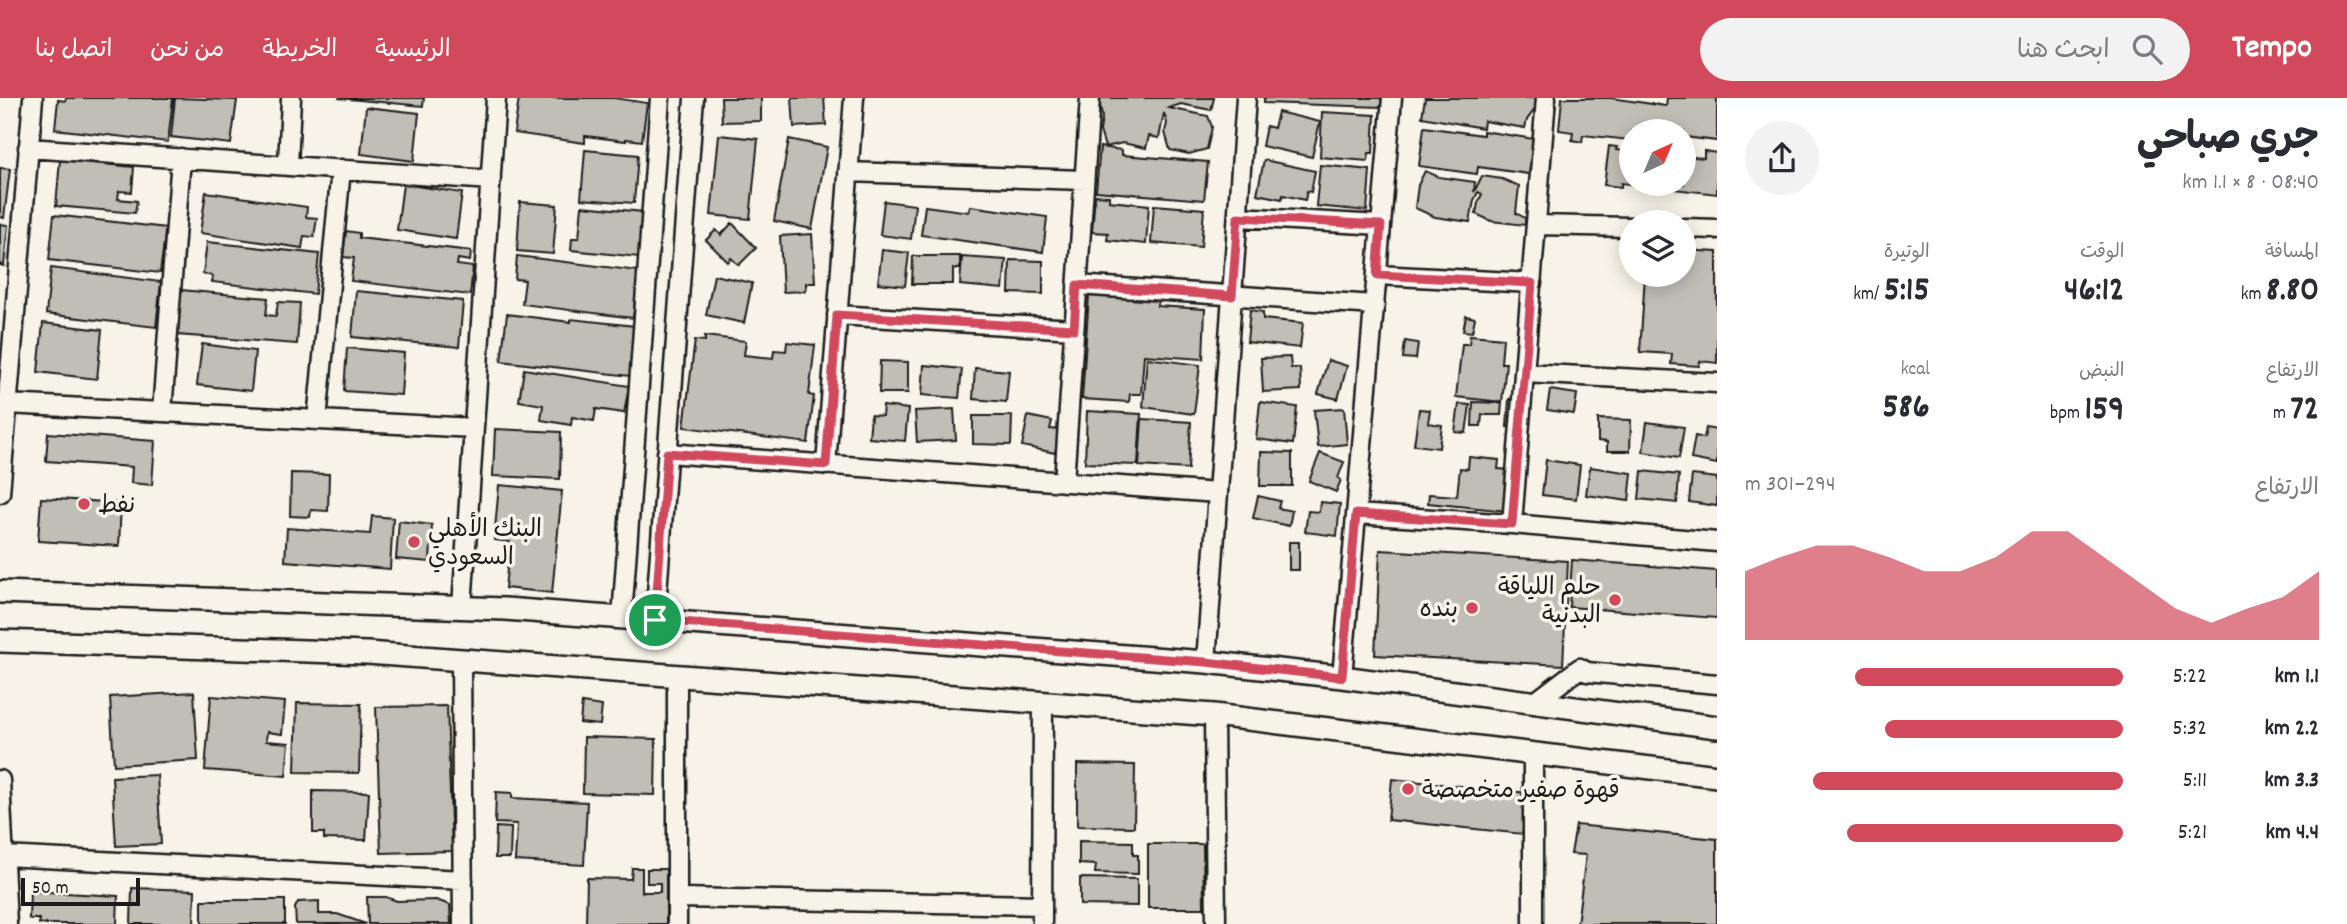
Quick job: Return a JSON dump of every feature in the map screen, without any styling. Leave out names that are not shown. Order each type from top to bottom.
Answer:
[{"type":"main road","points":[[0,592],[462,607],[1206,662],[1342,677],[1717,727]]},
{"type":"main road","points":[[0,642],[367,653],[1214,715],[1717,776]]},
{"type":"street","points":[[0,493],[33,98]]},
{"type":"street","points":[[288,166],[291,98]]},
{"type":"street","points":[[462,607],[496,98]]},
{"type":"street","points":[[622,617],[660,98]]},
{"type":"street","points":[[655,620],[694,98]]},
{"type":"street","points":[[826,465],[854,98]]},
{"type":"street","points":[[1064,482],[1090,98]]},
{"type":"street","points":[[1206,662],[1246,98]]},
{"type":"street","points":[[1342,677],[1392,98]]},
{"type":"street","points":[[1512,524],[1546,98]]},
{"type":"street","points":[[28,148],[491,180]]},
{"type":"street","points":[[162,412],[181,158]]},
{"type":"street","points":[[317,420],[341,169]]},
{"type":"street","points":[[849,172],[1084,180]]},
{"type":"street","points":[[1238,217],[1381,225]]},
{"type":"street","points":[[1536,225],[1619,227]]},
{"type":"street","points":[[1696,228],[1717,229]]},
{"type":"street","points":[[1377,275],[1532,283]]},
{"type":"street","points":[[1077,285],[1374,305]]},
{"type":"street","points":[[837,315],[1074,329]]},
{"type":"street","points":[[1524,373],[1717,383]]},
{"type":"street","points":[[7,404],[474,428]]},
{"type":"street","points":[[667,453],[1218,493]]},
{"type":"street","points":[[1356,514],[1717,542]]},
{"type":"street","points":[[461,660],[464,924]]},
{"type":"street","points":[[1534,703],[1580,668],[1587,672],[1717,684]]},
{"type":"street","points":[[677,676],[677,924]]},
{"type":"street","points":[[1042,924],[1043,702]]},
{"type":"street","points":[[1214,715],[1216,924]]},
{"type":"street","points":[[1533,754],[1533,924]]},
{"type":"street","points":[[0,780],[7,924]]},
{"type":"street","points":[[4,856],[463,880]]},
{"type":"street","points":[[677,898],[1042,905]]},
{"type":"building","points":[[66,98],[173,98],[168,142],[55,129],[58,100],[65,101]]},
{"type":"building","points":[[175,98],[237,100],[231,144],[171,137]]},
{"type":"building","points":[[338,98],[424,98],[423,106]]},
{"type":"building","points":[[519,98],[614,98],[647,103],[642,141],[585,136],[585,143],[514,133]]},
{"type":"building","points":[[721,98],[761,98],[761,121],[722,122]]},
{"type":"building","points":[[792,98],[824,98],[826,125],[794,127]]},
{"type":"building","points":[[1099,98],[1214,98],[1211,110],[1181,104],[1169,108],[1208,116],[1212,127],[1207,149],[1189,154],[1170,150],[1164,113],[1159,138],[1149,136],[1146,148],[1123,143],[1105,147],[1100,131],[1102,117]]},
{"type":"building","points":[[1264,98],[1381,98],[1381,107],[1264,103]]},
{"type":"building","points":[[1425,98],[1543,98],[1527,120],[1525,128],[1484,121],[1483,128],[1422,117]]},
{"type":"building","points":[[1562,98],[1611,98],[1666,106],[1667,98],[1717,98],[1717,141],[1696,138],[1696,119],[1619,119],[1619,139],[1583,135],[1582,142],[1572,140],[1573,132],[1559,130]]},
{"type":"building","points":[[366,107],[419,113],[414,161],[361,154]]},
{"type":"building","points":[[1278,112],[1320,122],[1312,157],[1262,146],[1266,126],[1274,128]]},
{"type":"building","points":[[1322,112],[1375,115],[1373,153],[1369,153],[1368,161],[1320,157]]},
{"type":"building","points":[[1424,127],[1483,135],[1483,131],[1534,139],[1529,174],[1478,167],[1477,174],[1419,166]]},
{"type":"building","points":[[719,135],[758,139],[750,219],[711,215]]},
{"type":"building","points":[[789,139],[827,147],[812,229],[774,221]]},
{"type":"building","points":[[1609,146],[1617,147],[1619,187],[1604,185]]},
{"type":"building","points":[[1100,147],[1122,150],[1122,155],[1208,162],[1204,200],[1096,191]]},
{"type":"building","points":[[585,150],[638,155],[634,203],[581,199]]},
{"type":"building","points":[[1704,151],[1717,153],[1717,194],[1696,192],[1696,157],[1704,158]]},
{"type":"building","points":[[60,160],[134,167],[132,192],[119,191],[118,199],[137,201],[135,213],[56,206]]},
{"type":"building","points":[[1264,160],[1315,171],[1311,192],[1307,191],[1305,200],[1283,195],[1282,199],[1257,194]]},
{"type":"building","points":[[1320,165],[1370,170],[1367,211],[1316,206]]},
{"type":"building","points":[[0,168],[10,169],[4,218],[0,217]]},
{"type":"building","points":[[1425,171],[1439,177],[1475,182],[1474,192],[1482,176],[1502,179],[1519,186],[1516,213],[1525,218],[1525,225],[1491,221],[1476,214],[1482,194],[1478,192],[1470,222],[1435,217],[1415,208],[1418,185]]},
{"type":"building","points":[[403,184],[462,193],[456,239],[397,230]]},
{"type":"building","points":[[206,192],[307,207],[306,217],[317,218],[314,237],[304,236],[302,248],[200,233]]},
{"type":"building","points":[[1095,195],[1109,196],[1109,201],[1149,205],[1146,244],[1107,240],[1108,233],[1092,232]]},
{"type":"building","points":[[884,201],[915,205],[911,239],[880,235]]},
{"type":"building","points":[[520,202],[557,205],[553,254],[517,251]]},
{"type":"building","points":[[1154,205],[1204,209],[1201,247],[1151,243]]},
{"type":"building","points":[[582,206],[643,212],[639,257],[571,250],[572,238],[579,238]]},
{"type":"building","points":[[925,206],[969,212],[970,206],[1047,217],[1043,252],[921,235]]},
{"type":"building","points":[[54,215],[166,228],[160,273],[49,260]]},
{"type":"building","points":[[732,223],[756,248],[739,265],[731,258],[728,262],[706,240],[716,230],[721,235]]},
{"type":"building","points":[[0,224],[8,225],[4,266],[0,265]]},
{"type":"building","points":[[346,231],[359,233],[359,238],[471,251],[470,261],[458,259],[457,265],[473,267],[470,295],[351,281],[354,258],[343,257]]},
{"type":"building","points":[[812,234],[815,283],[806,283],[806,291],[783,292],[780,236]]},
{"type":"building","points":[[207,242],[319,254],[315,294],[212,282],[213,276],[203,274]]},
{"type":"building","points":[[882,250],[909,253],[905,286],[878,283]]},
{"type":"building","points":[[1696,251],[1717,252],[1717,363],[1700,361],[1699,366],[1671,364],[1672,354],[1640,352],[1644,287],[1696,287]]},
{"type":"building","points":[[517,256],[639,271],[633,318],[522,304],[525,280],[515,279]]},
{"type":"building","points":[[913,256],[960,256],[960,269],[953,269],[953,284],[912,284]]},
{"type":"building","points":[[962,257],[1006,260],[1003,289],[960,285]]},
{"type":"building","points":[[1010,260],[1043,261],[1043,294],[1009,293]]},
{"type":"building","points":[[51,268],[161,282],[156,327],[46,314]]},
{"type":"building","points":[[714,275],[752,283],[744,323],[706,315]]},
{"type":"building","points":[[181,290],[268,298],[266,315],[276,316],[278,302],[300,303],[297,344],[177,335]]},
{"type":"building","points":[[356,291],[463,301],[459,347],[352,337]]},
{"type":"building","points":[[1089,295],[1158,300],[1157,306],[1205,309],[1203,359],[1144,355],[1141,394],[1130,394],[1129,402],[1082,399]]},
{"type":"building","points":[[1250,310],[1263,312],[1263,319],[1303,323],[1300,348],[1247,342]]},
{"type":"building","points":[[507,314],[635,326],[630,376],[501,361]]},
{"type":"building","points":[[1466,316],[1475,318],[1472,332],[1463,331]]},
{"type":"building","points":[[43,323],[102,330],[97,379],[38,372]]},
{"type":"building","points":[[1470,335],[1503,338],[1501,363],[1506,363],[1502,402],[1456,397],[1462,344],[1469,344]]},
{"type":"building","points":[[705,336],[746,341],[744,355],[773,358],[774,350],[786,351],[787,342],[815,345],[809,395],[814,396],[808,443],[684,427],[695,340],[705,341]]},
{"type":"building","points":[[1405,341],[1418,343],[1416,359],[1403,358]]},
{"type":"building","points":[[202,344],[255,351],[251,391],[197,385]]},
{"type":"building","points":[[347,348],[404,353],[401,395],[344,391]]},
{"type":"building","points":[[1290,357],[1291,368],[1300,368],[1301,390],[1263,392],[1261,358]]},
{"type":"building","points":[[1147,358],[1200,365],[1194,414],[1143,407]]},
{"type":"building","points":[[1328,360],[1347,366],[1338,399],[1318,394]]},
{"type":"building","points":[[880,361],[908,362],[908,393],[879,393]]},
{"type":"building","points":[[924,365],[962,369],[959,398],[922,395]]},
{"type":"building","points":[[975,368],[1009,371],[1006,402],[973,399]]},
{"type":"building","points":[[524,369],[629,386],[624,413],[596,409],[594,421],[572,417],[571,425],[541,420],[543,405],[519,401]]},
{"type":"building","points":[[1550,390],[1577,394],[1574,414],[1547,410]]},
{"type":"building","points":[[1509,399],[1520,400],[1518,428],[1507,427]]},
{"type":"building","points":[[1260,402],[1297,407],[1293,444],[1256,439]]},
{"type":"building","points":[[1473,402],[1502,403],[1501,415],[1482,415],[1481,426],[1472,426]]},
{"type":"building","points":[[1459,404],[1470,405],[1466,433],[1455,432]]},
{"type":"building","points":[[883,406],[908,409],[905,441],[869,438],[871,415],[882,416]]},
{"type":"building","points":[[1344,408],[1347,444],[1318,447],[1314,410]]},
{"type":"building","points":[[954,409],[956,440],[917,442],[915,411]]},
{"type":"building","points":[[1419,409],[1430,410],[1428,423],[1442,425],[1439,448],[1414,445]]},
{"type":"building","points":[[1087,411],[1141,414],[1138,465],[1085,463]]},
{"type":"building","points":[[973,416],[1012,416],[1011,445],[973,444]]},
{"type":"building","points":[[1028,416],[1052,421],[1050,429],[1060,430],[1055,453],[1022,446]]},
{"type":"building","points":[[1142,419],[1191,422],[1188,469],[1139,466]]},
{"type":"building","points":[[1598,419],[1631,420],[1630,451],[1607,451],[1607,442],[1598,441]]},
{"type":"building","points":[[1647,422],[1684,427],[1679,458],[1643,452]]},
{"type":"building","points":[[1706,428],[1717,430],[1717,464],[1691,459],[1695,436],[1704,438]]},
{"type":"building","points":[[495,429],[561,432],[560,479],[493,476]]},
{"type":"building","points":[[48,433],[155,441],[152,485],[131,483],[132,467],[46,461]]},
{"type":"building","points":[[1261,452],[1292,453],[1292,486],[1260,486]]},
{"type":"building","points":[[1320,453],[1344,462],[1336,492],[1309,481]]},
{"type":"building","points":[[1469,457],[1499,460],[1498,469],[1512,470],[1508,511],[1428,503],[1429,494],[1457,496],[1460,468],[1468,469]]},
{"type":"building","points":[[1546,460],[1580,465],[1576,499],[1542,495]]},
{"type":"building","points":[[1590,467],[1632,473],[1629,501],[1586,495]]},
{"type":"building","points":[[1642,471],[1679,475],[1677,503],[1639,499]]},
{"type":"building","points":[[291,473],[329,474],[328,511],[311,510],[310,517],[290,516]]},
{"type":"building","points":[[1692,475],[1717,478],[1717,506],[1689,502]]},
{"type":"building","points":[[499,485],[562,491],[552,593],[505,588],[510,542],[494,540]]},
{"type":"building","points":[[1258,496],[1280,501],[1278,508],[1292,511],[1289,526],[1253,518]]},
{"type":"building","points":[[41,498],[121,503],[119,546],[38,541]]},
{"type":"building","points":[[1320,502],[1340,504],[1337,536],[1305,532],[1308,511],[1319,512]]},
{"type":"building","points":[[372,516],[393,518],[390,569],[285,561],[287,528],[370,534]]},
{"type":"building","name":"البنك الأهلي السعودي","points":[[399,521],[432,525],[430,562],[396,559]]},
{"type":"building","points":[[1289,542],[1299,542],[1299,570],[1289,570]]},
{"type":"building","name":"بنده","points":[[1380,550],[1568,561],[1563,665],[1375,655]]},
{"type":"building","points":[[1572,560],[1717,571],[1717,618],[1569,607]]},
{"type":"building","points":[[194,692],[198,760],[114,765],[110,697]]},
{"type":"building","points":[[211,696],[285,702],[282,734],[267,732],[266,741],[289,743],[286,776],[205,770]]},
{"type":"building","points":[[297,703],[361,704],[359,773],[295,772]]},
{"type":"building","points":[[582,703],[602,706],[600,725],[580,723]]},
{"type":"building","points":[[447,706],[452,851],[381,853],[376,707]]},
{"type":"building","points":[[584,737],[656,739],[655,795],[583,793]]},
{"type":"building","points":[[1077,764],[1135,765],[1134,827],[1077,826]]},
{"type":"building","points":[[157,775],[161,844],[116,846],[112,777]]},
{"type":"building","points":[[1392,779],[1527,793],[1523,834],[1388,820]]},
{"type":"building","points":[[313,791],[369,792],[366,840],[324,839],[324,833],[313,833]]},
{"type":"building","points":[[496,792],[512,793],[512,798],[587,802],[584,865],[515,861],[517,824],[495,823]]},
{"type":"building","points":[[1576,825],[1717,839],[1717,924],[1577,924],[1586,855],[1571,854]]},
{"type":"building","points":[[496,827],[511,828],[510,858],[495,858]]},
{"type":"building","points":[[1079,841],[1133,842],[1133,855],[1138,855],[1138,874],[1095,873],[1096,865],[1079,864]]},
{"type":"building","points":[[1148,844],[1203,844],[1204,908],[1148,908]]},
{"type":"building","points":[[632,868],[642,868],[642,892],[660,892],[660,883],[647,883],[647,869],[666,869],[666,924],[586,924],[587,878],[631,879]]},
{"type":"building","points":[[1080,878],[1137,879],[1137,906],[1080,905]]},
{"type":"building","points":[[132,888],[195,890],[194,924],[131,924]]},
{"type":"building","points":[[30,891],[118,896],[117,924],[39,924],[39,919],[29,919]]},
{"type":"building","points":[[367,897],[386,897],[397,901],[436,900],[450,905],[451,924],[368,924]]},
{"type":"building","points":[[202,900],[285,900],[285,924],[202,924]]},
{"type":"building","points":[[319,901],[319,914],[337,914],[366,924],[296,924],[295,908],[298,902]]},
{"type":"place","name":"نفط","points":[[84,504]]},
{"type":"place","name":"البنك الأهلي السعودي","points":[[414,542]]},
{"type":"place","name":"حلم اللياقة البدنية","points":[[1615,600]]},
{"type":"place","name":"بنده","points":[[1472,608]]},
{"type":"place","name":"قهوة صفير متخصصة","points":[[1408,789]]},
{"type":"route","points":[[1238,217],[1381,225],[1377,275],[1532,283],[1512,524],[1356,514],[1342,677],[1206,662],[655,620],[667,453],[826,465],[837,315],[1074,329],[1077,285],[1232,296],[1238,217]]}]
